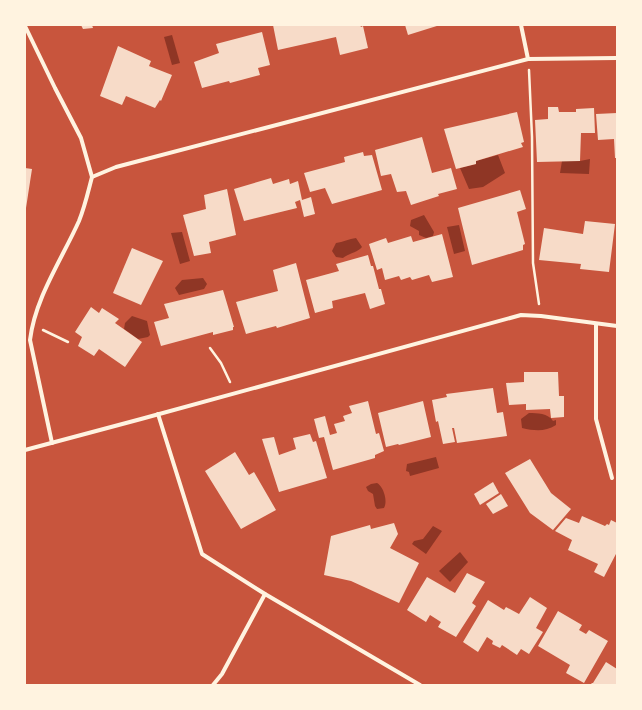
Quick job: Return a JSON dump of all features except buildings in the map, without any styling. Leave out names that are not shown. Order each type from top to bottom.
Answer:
[{"type":"street","points":[[521,25],[528,60]]},
{"type":"street","points":[[25,26],[81,138],[92,176],[85,206],[58,262],[32,325],[30,340],[52,443]]},
{"type":"street","points":[[92,176],[116,167],[528,60],[617,58]]},
{"type":"street","points":[[25,450],[521,315],[541,316],[617,326]]},
{"type":"street","points":[[596,324],[596,419],[612,478]]},
{"type":"street","points":[[158,414],[202,554],[265,594],[420,685]]},
{"type":"street","points":[[212,685],[222,674],[265,594]]},
{"type":"path","points":[[528,60],[532,137],[533,263],[541,316]]},
{"type":"path","points":[[55,336],[68,342]]},
{"type":"path","points":[[210,348],[221,363],[234,394]]},
{"type":"shaded area","points":[[172,35],[180,63],[172,65],[164,37]]},
{"type":"shaded area","points":[[498,155],[505,173],[483,187],[469,189],[460,168],[476,164],[476,161]]},
{"type":"shaded area","points":[[590,159],[589,174],[560,173],[562,161],[580,161]]},
{"type":"shaded area","points":[[424,215],[434,232],[433,236],[426,238],[419,235],[419,231],[410,226],[411,220]]},
{"type":"shaded area","points":[[459,225],[465,251],[454,254],[447,227]]},
{"type":"shaded area","points":[[182,232],[190,261],[180,264],[171,233]]},
{"type":"shaded area","points":[[356,238],[362,247],[360,249],[343,258],[336,257],[332,251],[336,243]]},
{"type":"shaded area","points":[[203,278],[207,284],[204,289],[179,295],[175,288],[182,280]]},
{"type":"shaded area","points":[[132,316],[147,321],[150,335],[148,337],[138,339],[124,329],[125,323]]},
{"type":"shaded area","points":[[529,413],[539,413],[548,416],[553,421],[556,420],[556,425],[548,429],[540,430],[522,428],[521,419]]},
{"type":"shaded area","points":[[436,457],[439,468],[410,476],[409,472],[406,471],[407,464]]},
{"type":"shaded area","points":[[377,483],[382,488],[386,502],[384,508],[377,509],[373,494],[368,491],[366,487]]},
{"type":"shaded area","points":[[433,526],[442,531],[426,554],[412,544],[414,541],[423,539]]},
{"type":"shaded area","points":[[460,552],[468,562],[450,582],[439,571]]}]
